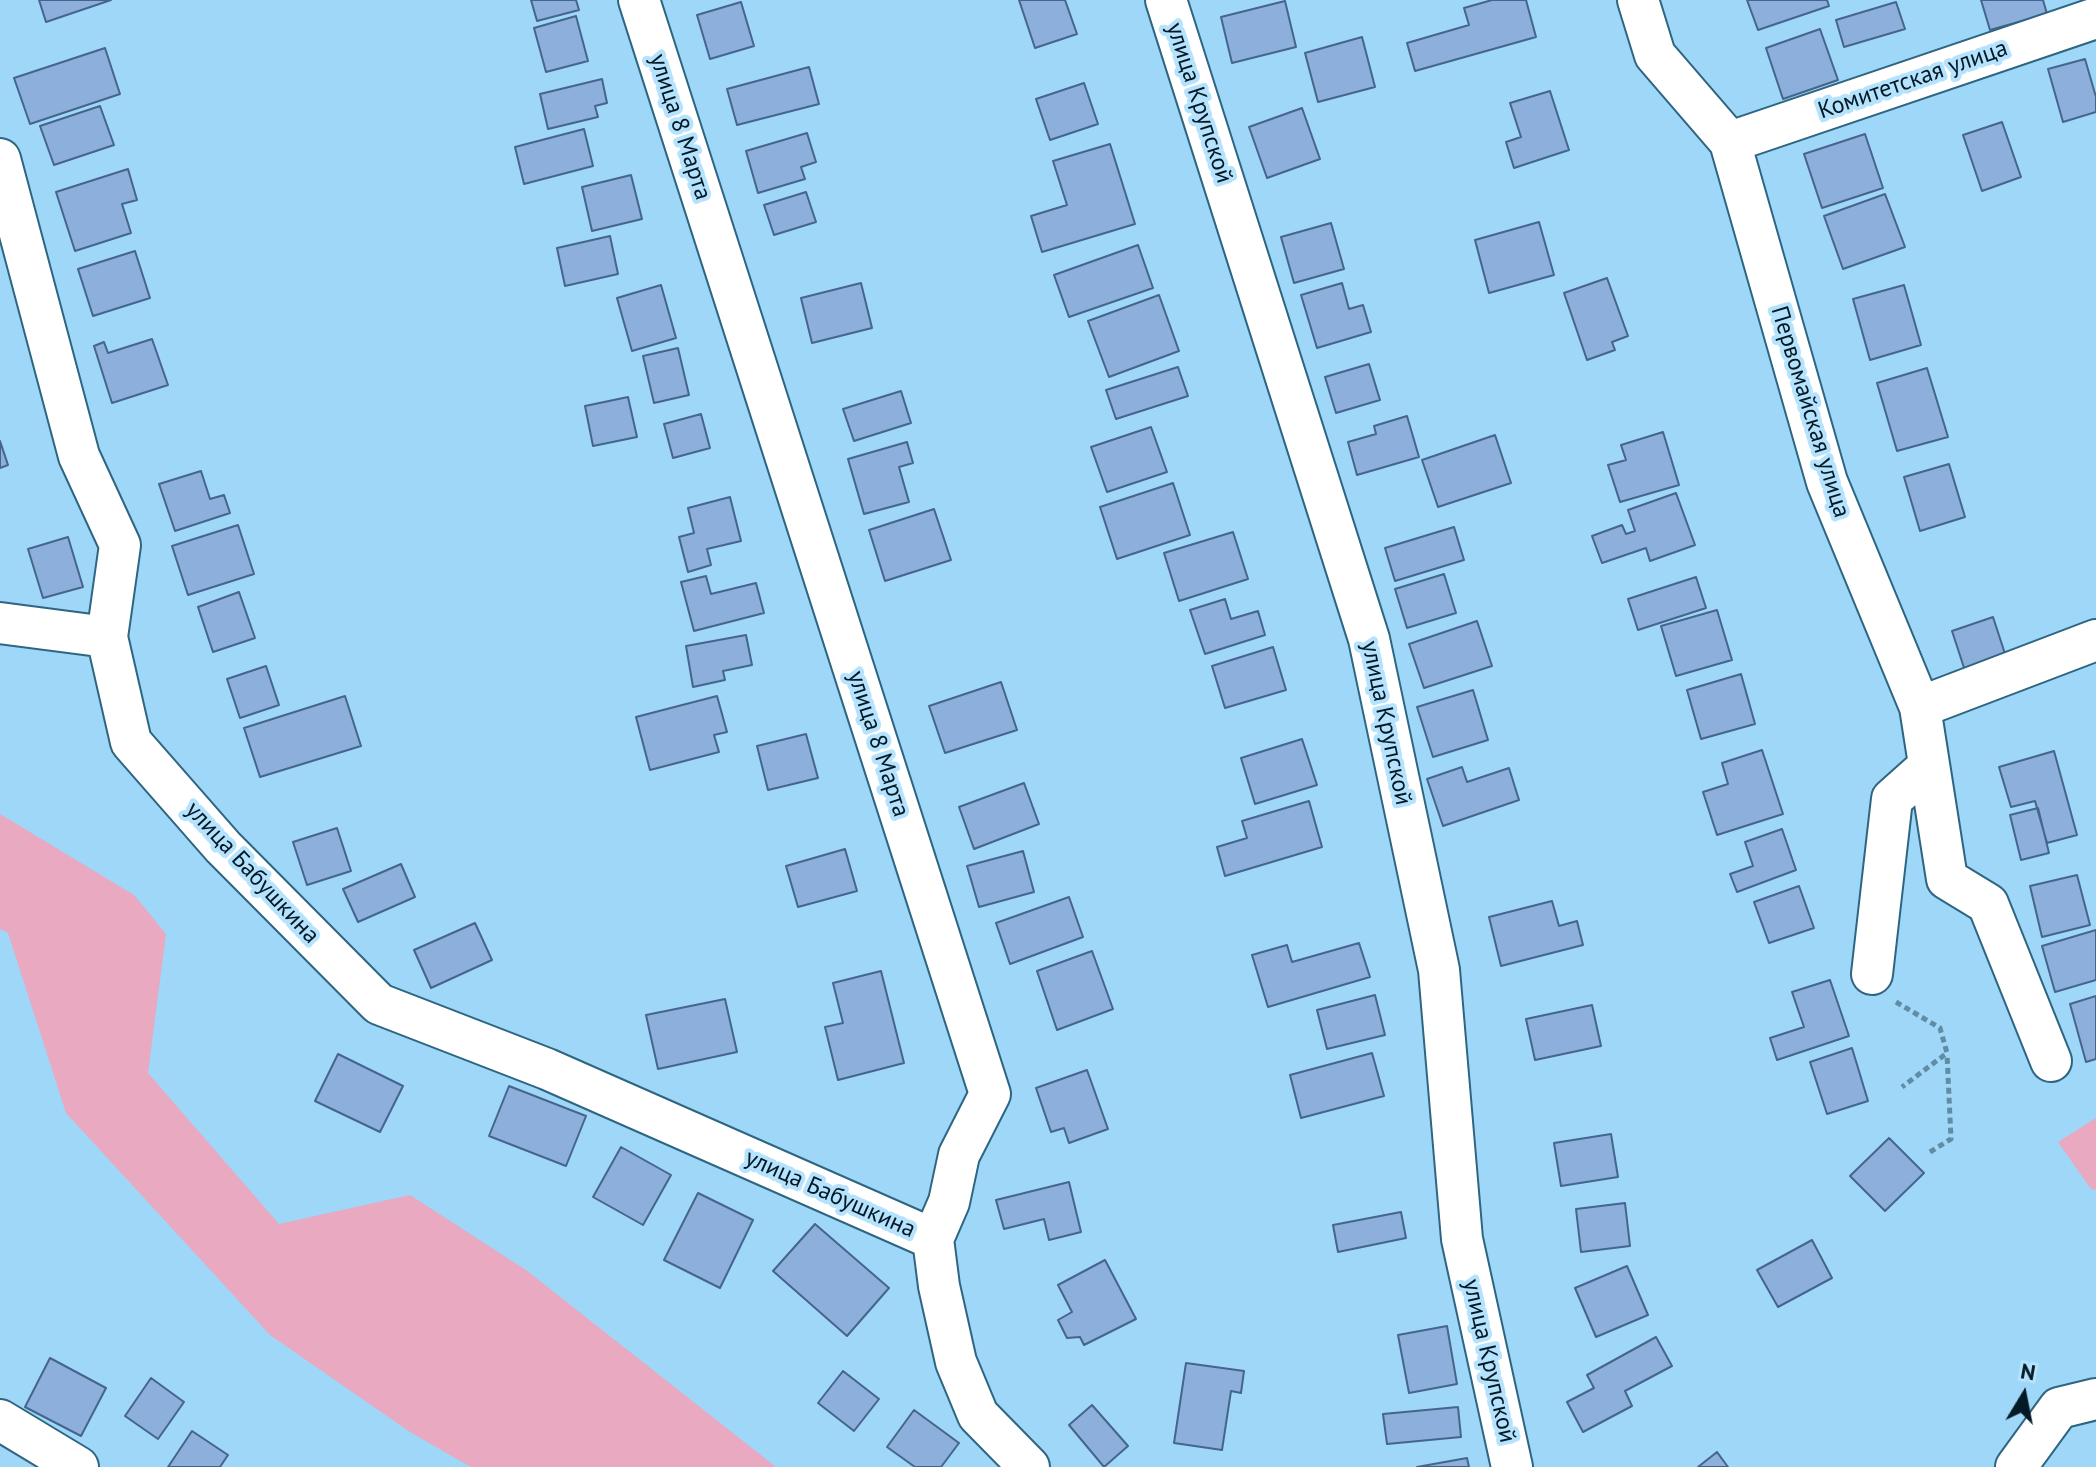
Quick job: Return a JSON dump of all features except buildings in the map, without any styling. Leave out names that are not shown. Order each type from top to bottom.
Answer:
[{"type":"street","name":"улица 8 Марта","points":[[639,0],[990,1094],[959,1155],[949,1202],[933,1239]]},
{"type":"street","name":"улица Крупской","points":[[1166,0],[1369,639],[1439,970],[1462,1239],[1512,1467]]},
{"type":"street","name":"Первомайская улица","points":[[1638,0],[1655,55],[1730,142],[1827,482],[1920,707],[1947,879],[1988,904],[2051,1061]]},
{"type":"street","name":"Комитетская улица","points":[[1730,142],[2096,18]]},
{"type":"street","name":"улица Бабушкина","points":[[0,159],[79,456],[120,545],[107,637],[131,742],[223,847],[379,1004],[547,1069],[933,1239]]},
{"type":"street","points":[[0,623],[107,637]]},
{"type":"street","points":[[1920,707],[2096,640]]},
{"type":"street","points":[[1872,974],[1892,799],[1929,766]]},
{"type":"street","points":[[933,1239],[939,1286],[956,1362],[972,1402],[978,1415],[1029,1467]]},
{"type":"street","points":[[2016,1467],[2059,1408],[2096,1399]]},
{"type":"street","points":[[0,1420],[78,1467]]},
{"type":"path","points":[[1872,974],[1888,997],[1940,1028],[1947,1053],[1951,1139],[1930,1152]]},
{"type":"path","points":[[1902,1087],[1947,1053]]},
{"type":"shaded area","points":[[0,814],[134,895],[166,934],[148,1073],[279,1224],[410,1195],[526,1270],[776,1467],[471,1467],[410,1432],[270,1335],[66,1113],[8,933],[0,929]]},
{"type":"shaded area","points":[[2096,1118],[2096,1190],[2091,1189],[2058,1142]]}]
